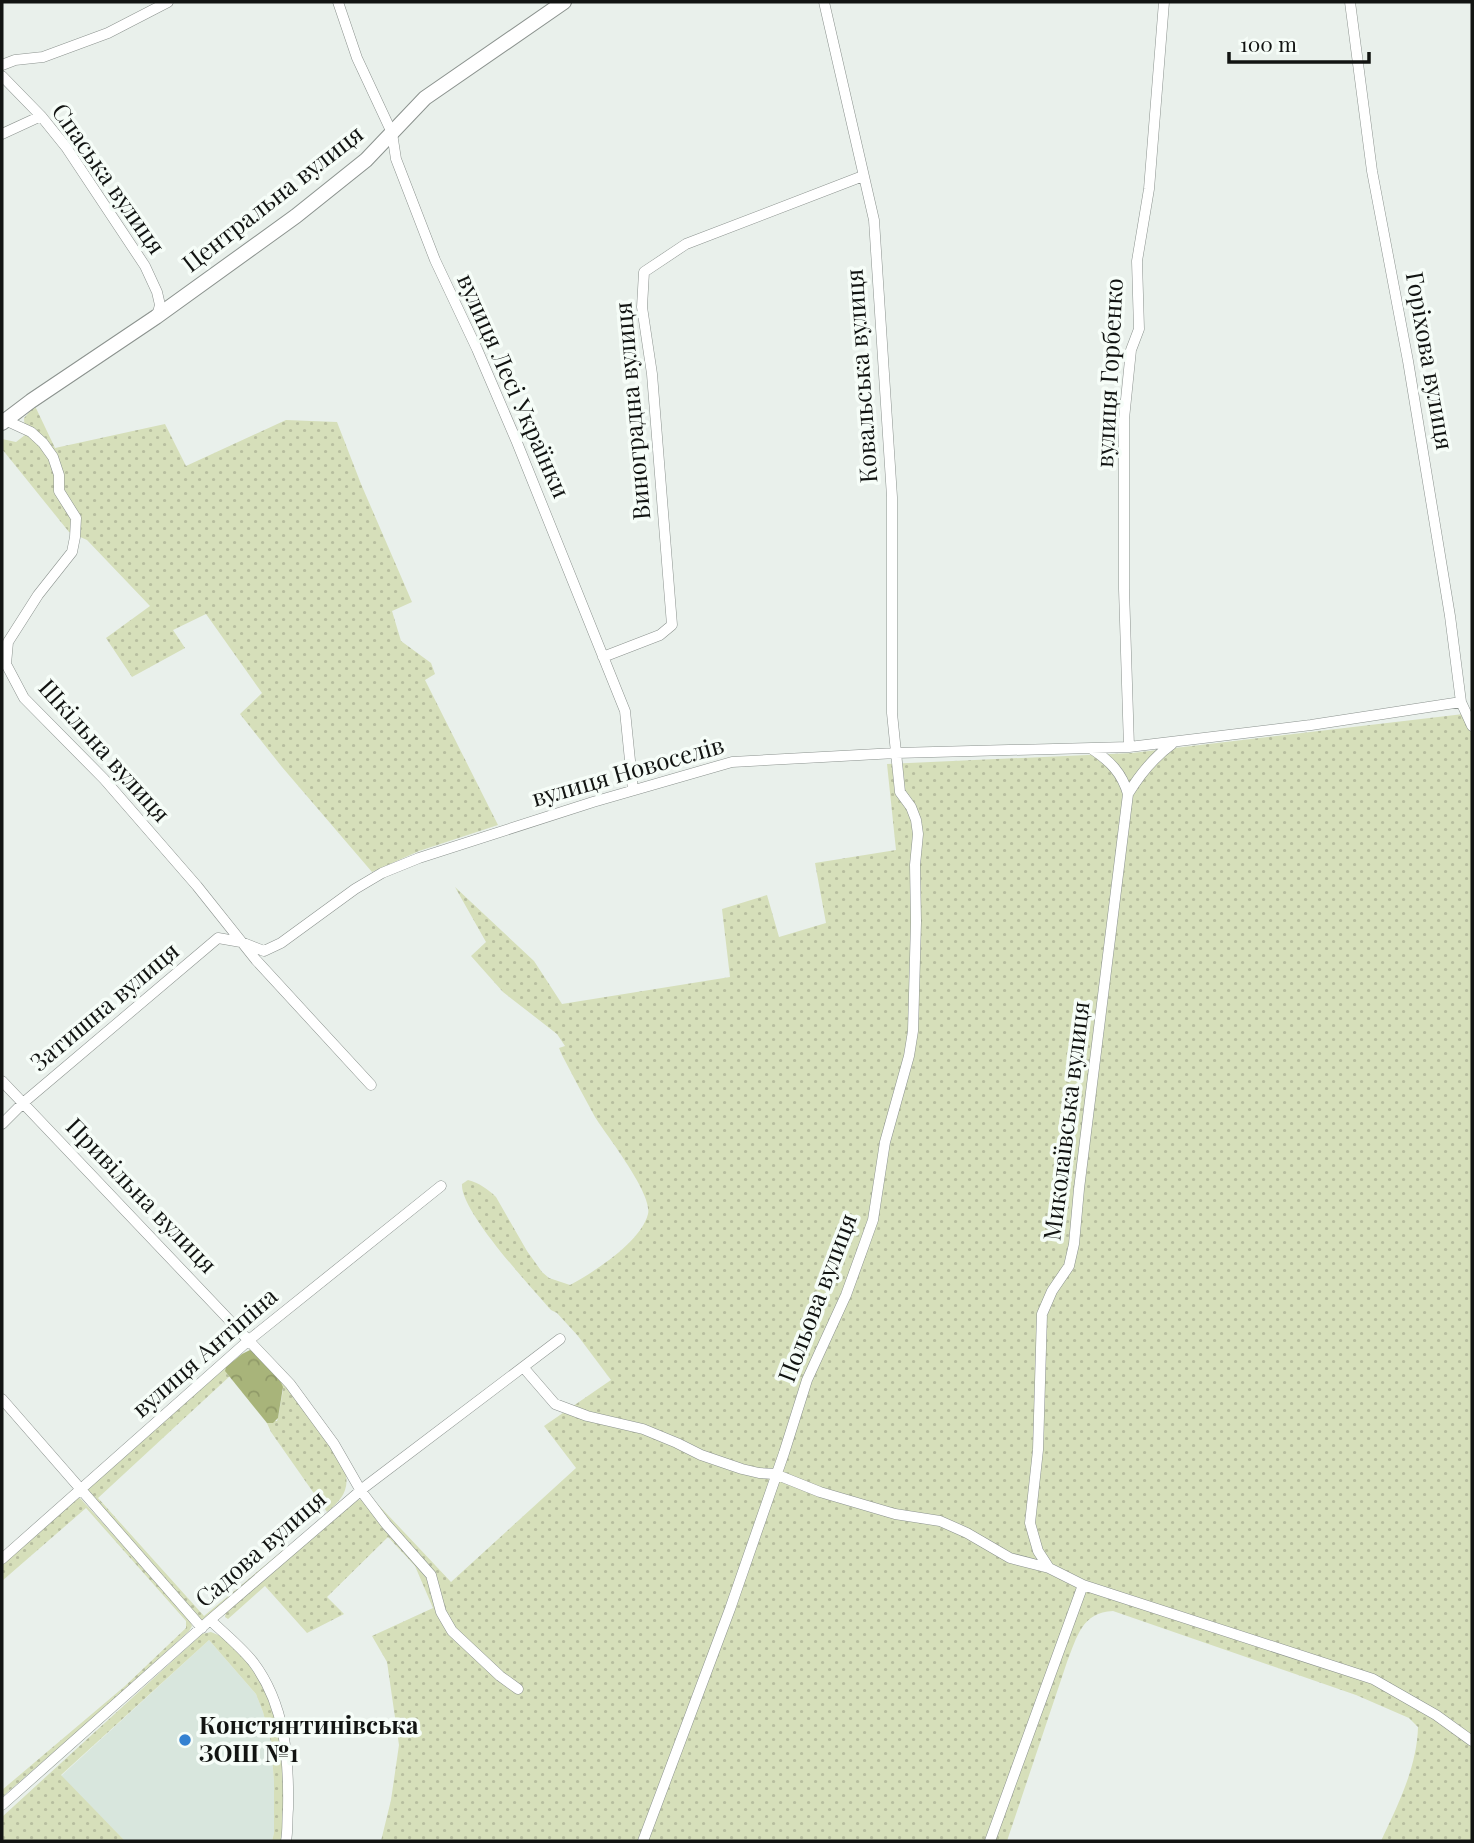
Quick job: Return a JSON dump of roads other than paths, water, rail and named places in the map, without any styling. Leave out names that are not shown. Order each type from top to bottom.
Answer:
[{"type":"street","points":[[2,65],[15,60],[43,57],[108,33],[168,2]]},
{"type":"street","name":"вулиця Лесі Українки","points":[[338,2],[356,58],[392,133],[396,159],[435,260],[511,428],[625,711],[633,790]]},
{"type":"street","name":"Центральна вулиця","points":[[4,422],[296,216],[366,160],[425,98],[564,2]]},
{"type":"street","name":"Ковальська вулиця","points":[[824,2],[874,220],[891,498],[892,713],[896,753]]},
{"type":"street","name":"вулиця Горбенко","points":[[1129,747],[1124,589],[1124,419],[1131,350],[1139,323],[1137,261],[1149,189],[1164,2]]},
{"type":"street","name":"Горіхова вулиця","points":[[1350,2],[1373,171],[1411,374],[1461,702],[1472,726]]},
{"type":"street","name":"Спаська вулиця","points":[[2,76],[66,146],[145,266],[160,304],[156,317]]},
{"type":"street","points":[[2,134],[41,116]]},
{"type":"street","name":"Виноградна вулиця","points":[[603,657],[660,635],[672,625],[652,374],[642,307],[644,272],[686,244],[863,176]]},
{"type":"street","name":"Шкільна вулиця","points":[[4,422],[31,432],[43,443],[53,457],[58,475],[58,491],[76,518],[72,552],[38,595],[8,642],[6,664],[24,698],[104,779],[197,886],[241,942],[371,1085]]},
{"type":"street","name":"вулиця Новоселів","points":[[241,942],[264,951],[281,943],[355,889],[382,873],[419,858],[633,790],[732,762],[896,753],[1129,747],[1311,725],[1461,702]]},
{"type":"street","name":"Миколаївська вулиця","points":[[1049,1568],[1038,1551],[1030,1523],[1038,1450],[1042,1314],[1052,1291],[1069,1266],[1074,1244],[1128,794],[1138,776],[1174,742]]},
{"type":"street","points":[[1092,749],[1118,770],[1128,794]]},
{"type":"street","name":"Польова вулиця","points":[[643,1841],[730,1609],[807,1380],[846,1295],[873,1220],[885,1142],[909,1056],[914,1023],[915,865],[918,834],[911,807],[900,792],[896,753]]},
{"type":"street","name":"Затишна вулиця","points":[[2,1124],[23,1103],[218,938],[241,942]]},
{"type":"street","name":"Привільна вулиця","points":[[2,1081],[290,1384],[334,1444],[361,1491],[431,1575],[441,1612],[452,1631],[500,1676],[518,1689]]},
{"type":"street","name":"вулиця Антіпіна","points":[[2,1559],[249,1340],[441,1186]]},
{"type":"street","name":"Садова вулиця","points":[[2,1805],[210,1620],[361,1491],[560,1339]]},
{"type":"street","points":[[523,1367],[555,1404],[587,1416],[643,1429],[701,1455],[742,1469],[775,1474],[820,1492],[895,1514],[940,1521],[1010,1558],[1049,1568],[1083,1585],[1373,1679],[1436,1715],[1472,1741]]},
{"type":"street","points":[[2,1398],[202,1628]]},
{"type":"street","points":[[990,1841],[1083,1585]]},
{"type":"street","points":[[210,1620],[252,1661],[265,1679],[278,1711],[287,1766],[286,1841]]},
{"type":"place","name":"Констянтинівська ЗОШ №1","points":[[185,1740]]}]
